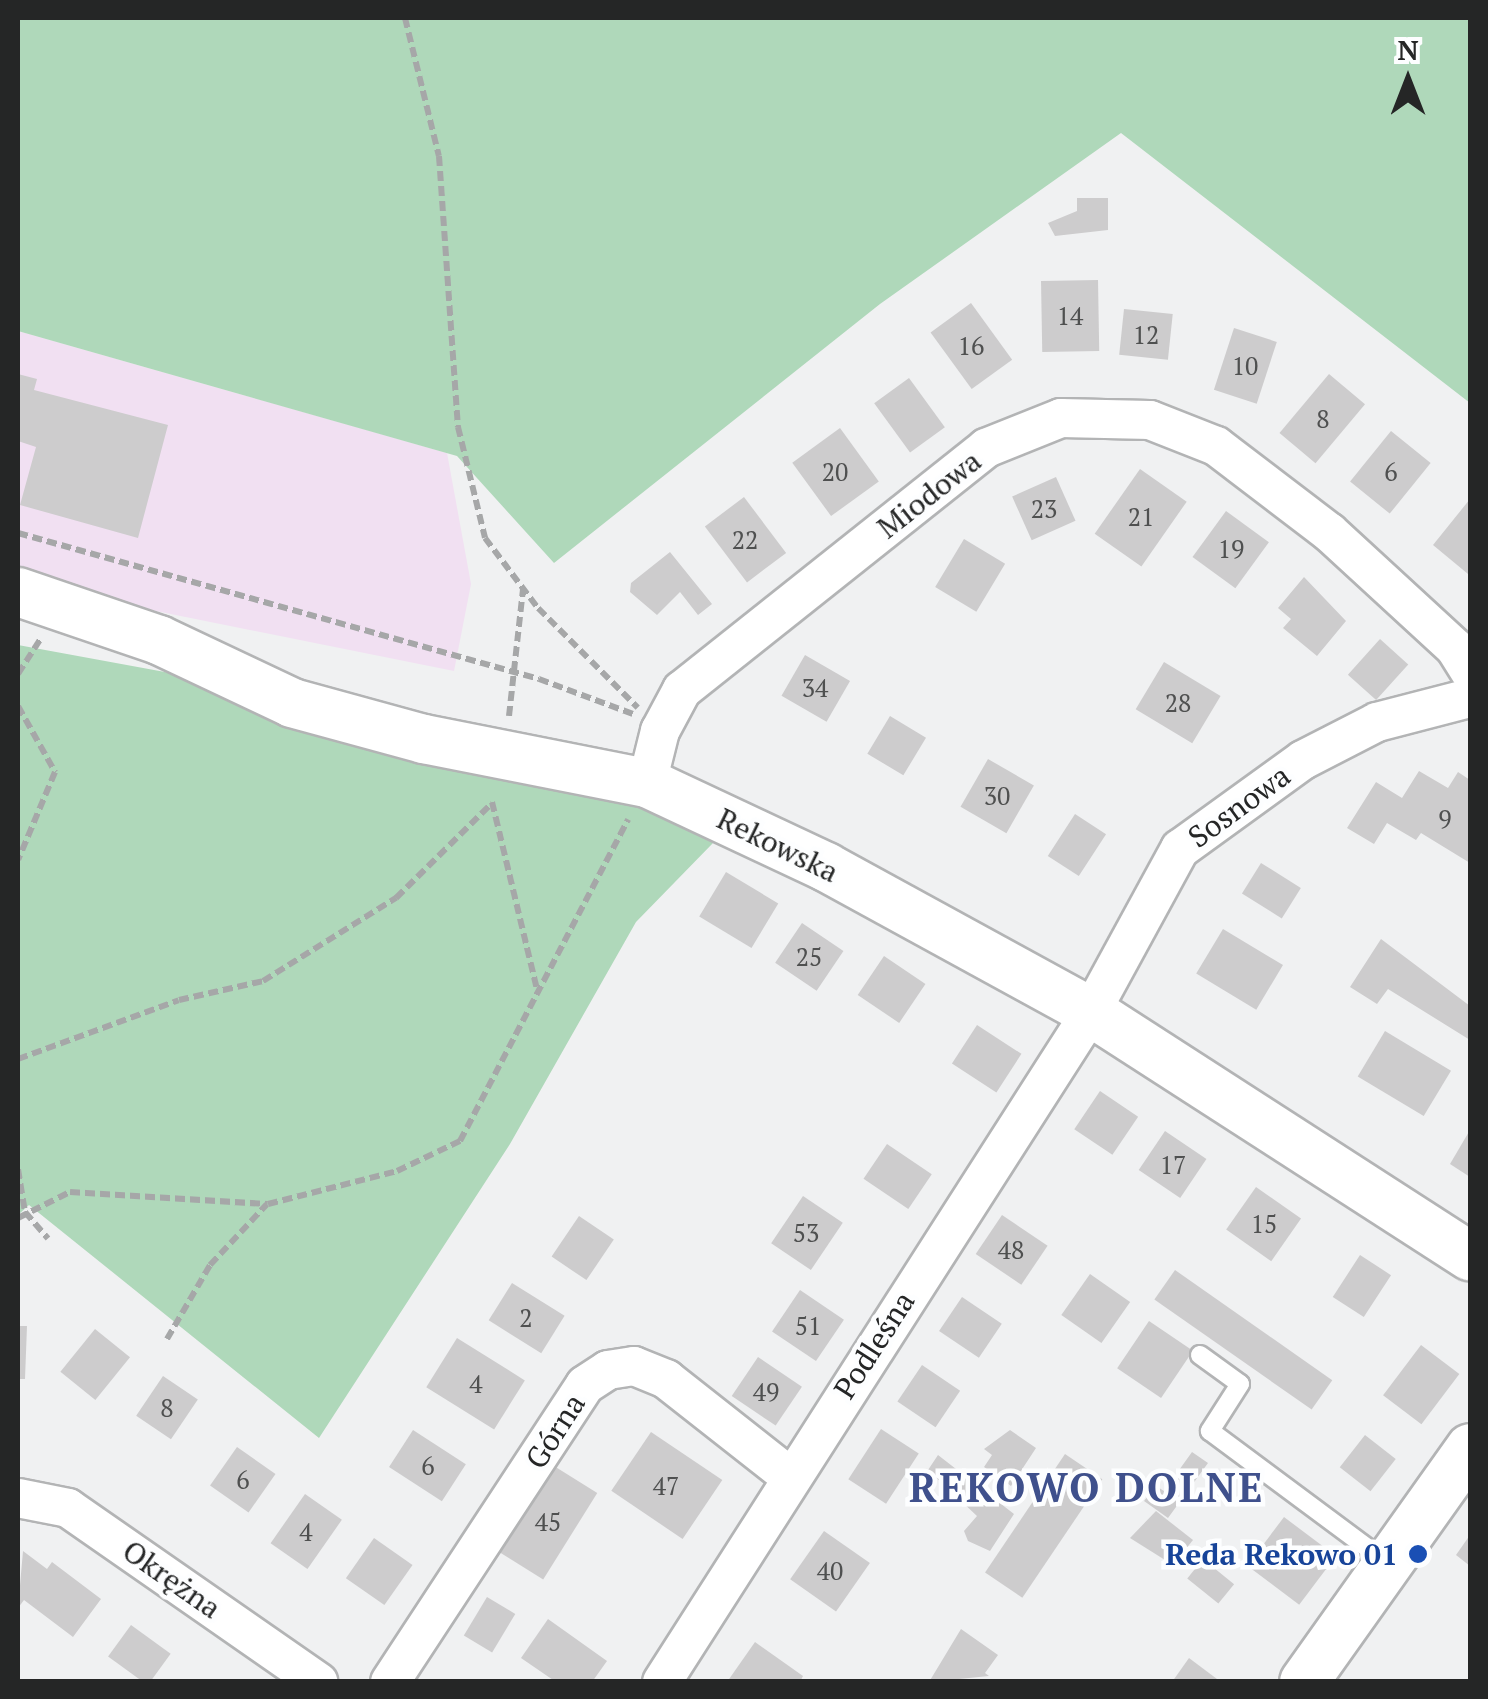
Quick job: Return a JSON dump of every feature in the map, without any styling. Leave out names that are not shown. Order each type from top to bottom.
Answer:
[{"type":"street","name":"Miodowa","points":[[647,782],[660,731],[682,690],[986,448],[1061,418],[1150,420],[1216,446],[1329,532],[1455,648],[1470,672]]},
{"type":"street","name":"Rekowska","points":[[18,592],[159,640],[292,703],[424,739],[647,782],[826,867],[1091,1012],[1470,1256]]},
{"type":"street","name":"Sosnowa","points":[[1091,1012],[1180,850],[1303,760],[1377,722],[1470,698]]},
{"type":"street","name":"Podleśna","points":[[662,1682],[788,1475],[1091,1012]]},
{"type":"street","name":"Górna","points":[[390,1682],[585,1385],[608,1370],[634,1366],[666,1379],[788,1475]]},
{"type":"street","points":[[1304,1682],[1470,1448]]},
{"type":"street","name":"Okrężna","points":[[18,1498],[68,1508],[318,1682]]},
{"type":"lane","points":[[1200,1355],[1240,1384],[1210,1430],[1389,1564]]},
{"type":"path","points":[[405,18],[440,156],[458,427],[485,538],[538,608],[660,731]]},
{"type":"path","points":[[18,533],[596,696],[660,731]]},
{"type":"path","points":[[18,706],[55,772],[18,860]]},
{"type":"path","points":[[18,1218],[70,1192],[268,1204],[397,1171],[460,1141],[647,782]]},
{"type":"path","points":[[18,1060],[179,1000],[263,982],[396,898],[492,802]]},
{"type":"path","points":[[18,1169],[25,1212],[48,1238]]},
{"type":"path","points":[[167,1340],[210,1265],[268,1204]]},
{"type":"shaded area","points":[[18,331],[447,453],[471,584],[454,671],[141,608],[18,568]]},
{"type":"green space","points":[[18,18],[1470,18],[1470,403],[1121,133],[880,304],[554,563],[457,456],[18,331]]},
{"type":"green space","points":[[18,645],[588,750],[713,843],[636,922],[510,1144],[319,1438],[29,1205],[18,1215]]},
{"type":"building","points":[[1077,198],[1108,198],[1108,230],[1055,236],[1048,223],[1077,211]]},
{"type":"building","points":[[1098,280],[1099,351],[1042,352],[1041,281]]},
{"type":"building","points":[[971,303],[1012,360],[972,389],[931,332]]},
{"type":"building","points":[[1124,309],[1173,314],[1168,360],[1119,355]]},
{"type":"building","points":[[1234,328],[1277,342],[1257,404],[1214,390]]},
{"type":"building","points":[[18,374],[37,379],[34,390],[168,425],[138,538],[20,505],[36,447],[18,441]]},
{"type":"building","points":[[1329,374],[1365,404],[1316,463],[1280,433]]},
{"type":"building","points":[[909,378],[945,427],[910,453],[874,403]]},
{"type":"building","points":[[840,428],[879,481],[831,516],[792,463]]},
{"type":"building","points":[[1391,431],[1431,463],[1390,514],[1350,482]]},
{"type":"building","points":[[1140,469],[1187,502],[1141,566],[1095,534]]},
{"type":"building","points":[[1056,477],[1076,521],[1032,540],[1012,497]]},
{"type":"building","points":[[744,497],[786,553],[747,582],[705,526]]},
{"type":"building","points":[[1470,499],[1470,571],[1468,574],[1433,545]]},
{"type":"building","points":[[1226,511],[1269,542],[1235,588],[1192,557]]},
{"type":"building","points":[[964,539],[1005,564],[976,612],[935,587]]},
{"type":"building","points":[[670,552],[712,604],[698,615],[680,592],[657,615],[630,592],[631,583]]},
{"type":"building","points":[[1304,577],[1346,621],[1317,656],[1283,628],[1291,619],[1278,608]]},
{"type":"building","points":[[1380,639],[1408,664],[1376,700],[1348,675]]},
{"type":"building","points":[[805,655],[850,681],[827,722],[782,696]]},
{"type":"building","points":[[1164,662],[1221,696],[1192,743],[1136,709]]},
{"type":"building","points":[[890,716],[926,738],[903,775],[867,754]]},
{"type":"building","points":[[988,759],[1034,786],[1006,833],[960,807]]},
{"type":"building","points":[[1419,771],[1448,788],[1458,772],[1470,780],[1470,863],[1421,833],[1416,840],[1387,823],[1374,844],[1347,828],[1376,782],[1402,798]]},
{"type":"building","points":[[1075,814],[1106,834],[1079,876],[1048,856]]},
{"type":"building","points":[[1261,863],[1301,888],[1282,918],[1242,894]]},
{"type":"building","points":[[726,872],[778,903],[752,948],[699,917]]},
{"type":"building","points":[[802,923],[843,951],[817,991],[775,963]]},
{"type":"building","points":[[1223,929],[1283,965],[1256,1010],[1196,974]]},
{"type":"building","points":[[1381,939],[1470,1006],[1470,1040],[1388,989],[1377,1004],[1350,987]]},
{"type":"building","points":[[884,956],[925,984],[899,1023],[858,995]]},
{"type":"building","points":[[977,1025],[1021,1054],[996,1092],[952,1064]]},
{"type":"building","points":[[1385,1031],[1451,1071],[1424,1116],[1358,1076]]},
{"type":"building","points":[[1100,1091],[1138,1117],[1112,1155],[1074,1129]]},
{"type":"building","points":[[1470,1130],[1470,1177],[1450,1164]]},
{"type":"building","points":[[1165,1131],[1206,1159],[1180,1198],[1139,1170]]},
{"type":"building","points":[[887,1144],[932,1174],[908,1209],[864,1179]]},
{"type":"building","points":[[1256,1187],[1301,1219],[1271,1261],[1226,1230]]},
{"type":"building","points":[[803,1196],[843,1223],[811,1270],[771,1243]]},
{"type":"building","points":[[1002,1215],[1048,1246],[1021,1285],[976,1254]]},
{"type":"building","points":[[579,1216],[614,1239],[586,1280],[552,1257]]},
{"type":"building","points":[[1360,1255],[1391,1275],[1364,1317],[1333,1297]]},
{"type":"building","points":[[1175,1270],[1332,1380],[1312,1410],[1154,1299]]},
{"type":"building","points":[[1090,1274],[1130,1302],[1101,1343],[1061,1315]]},
{"type":"building","points":[[512,1283],[565,1316],[541,1353],[489,1320]]},
{"type":"building","points":[[800,1290],[844,1320],[816,1361],[772,1331]]},
{"type":"building","points":[[962,1297],[1002,1324],[979,1358],[939,1331]]},
{"type":"building","points":[[1149,1321],[1193,1351],[1161,1398],[1117,1368]]},
{"type":"building","points":[[18,1326],[27,1326],[25,1379],[18,1379]]},
{"type":"building","points":[[95,1329],[130,1357],[95,1400],[60,1372]]},
{"type":"building","points":[[457,1338],[525,1380],[494,1430],[426,1387]]},
{"type":"building","points":[[1421,1345],[1459,1374],[1421,1424],[1383,1395]]},
{"type":"building","points":[[758,1357],[802,1387],[776,1426],[732,1396]]},
{"type":"building","points":[[922,1365],[960,1391],[936,1427],[897,1401]]},
{"type":"building","points":[[163,1376],[198,1399],[171,1439],[136,1416]]},
{"type":"building","points":[[881,1429],[919,1454],[886,1504],[848,1479]]},
{"type":"building","points":[[413,1430],[466,1464],[442,1501],[389,1467]]},
{"type":"building","points":[[1010,1430],[1036,1448],[1011,1486],[984,1467],[992,1455],[984,1449]]},
{"type":"building","points":[[651,1432],[722,1480],[683,1539],[611,1491]]},
{"type":"building","points":[[1365,1435],[1396,1459],[1370,1491],[1340,1467]]},
{"type":"building","points":[[237,1447],[276,1474],[249,1512],[210,1486]]},
{"type":"building","points":[[1192,1452],[1208,1463],[1168,1518],[1144,1501],[1156,1486],[1164,1491]]},
{"type":"building","points":[[1065,1454],[1102,1479],[1022,1598],[985,1573]]},
{"type":"building","points":[[938,1455],[1014,1514],[990,1551],[968,1541],[964,1531],[977,1516],[928,1470]]},
{"type":"building","points":[[554,1466],[597,1493],[543,1580],[500,1553]]},
{"type":"building","points":[[305,1494],[342,1520],[307,1569],[271,1543]]},
{"type":"building","points":[[1156,1511],[1193,1540],[1173,1565],[1130,1538]]},
{"type":"building","points":[[1284,1517],[1336,1556],[1299,1605],[1247,1566]]},
{"type":"building","points":[[824,1531],[870,1563],[836,1611],[790,1579]]},
{"type":"building","points":[[1470,1535],[1470,1566],[1456,1555]]},
{"type":"building","points":[[374,1538],[413,1565],[384,1605],[346,1578]]},
{"type":"building","points":[[23,1551],[47,1569],[52,1562],[101,1599],[73,1637],[24,1600],[18,1608]]},
{"type":"building","points":[[1203,1559],[1234,1584],[1218,1604],[1187,1578]]},
{"type":"building","points":[[487,1597],[515,1614],[492,1653],[464,1636]]},
{"type":"building","points":[[548,1619],[607,1661],[592,1682],[556,1682],[521,1658]]},
{"type":"building","points":[[131,1625],[171,1654],[150,1682],[143,1682],[108,1657]]},
{"type":"building","points":[[961,1629],[998,1655],[985,1673],[989,1676],[929,1682]]},
{"type":"building","points":[[755,1642],[803,1676],[800,1682],[727,1682]]},
{"type":"building","points":[[1189,1658],[1221,1682],[1172,1682]]},
{"type":"place","name":"Reda Rekowo 01","points":[[1418,1554]]},
{"type":"district","name":"REKOWO DOLNE","points":[[1087,1487]]}]
